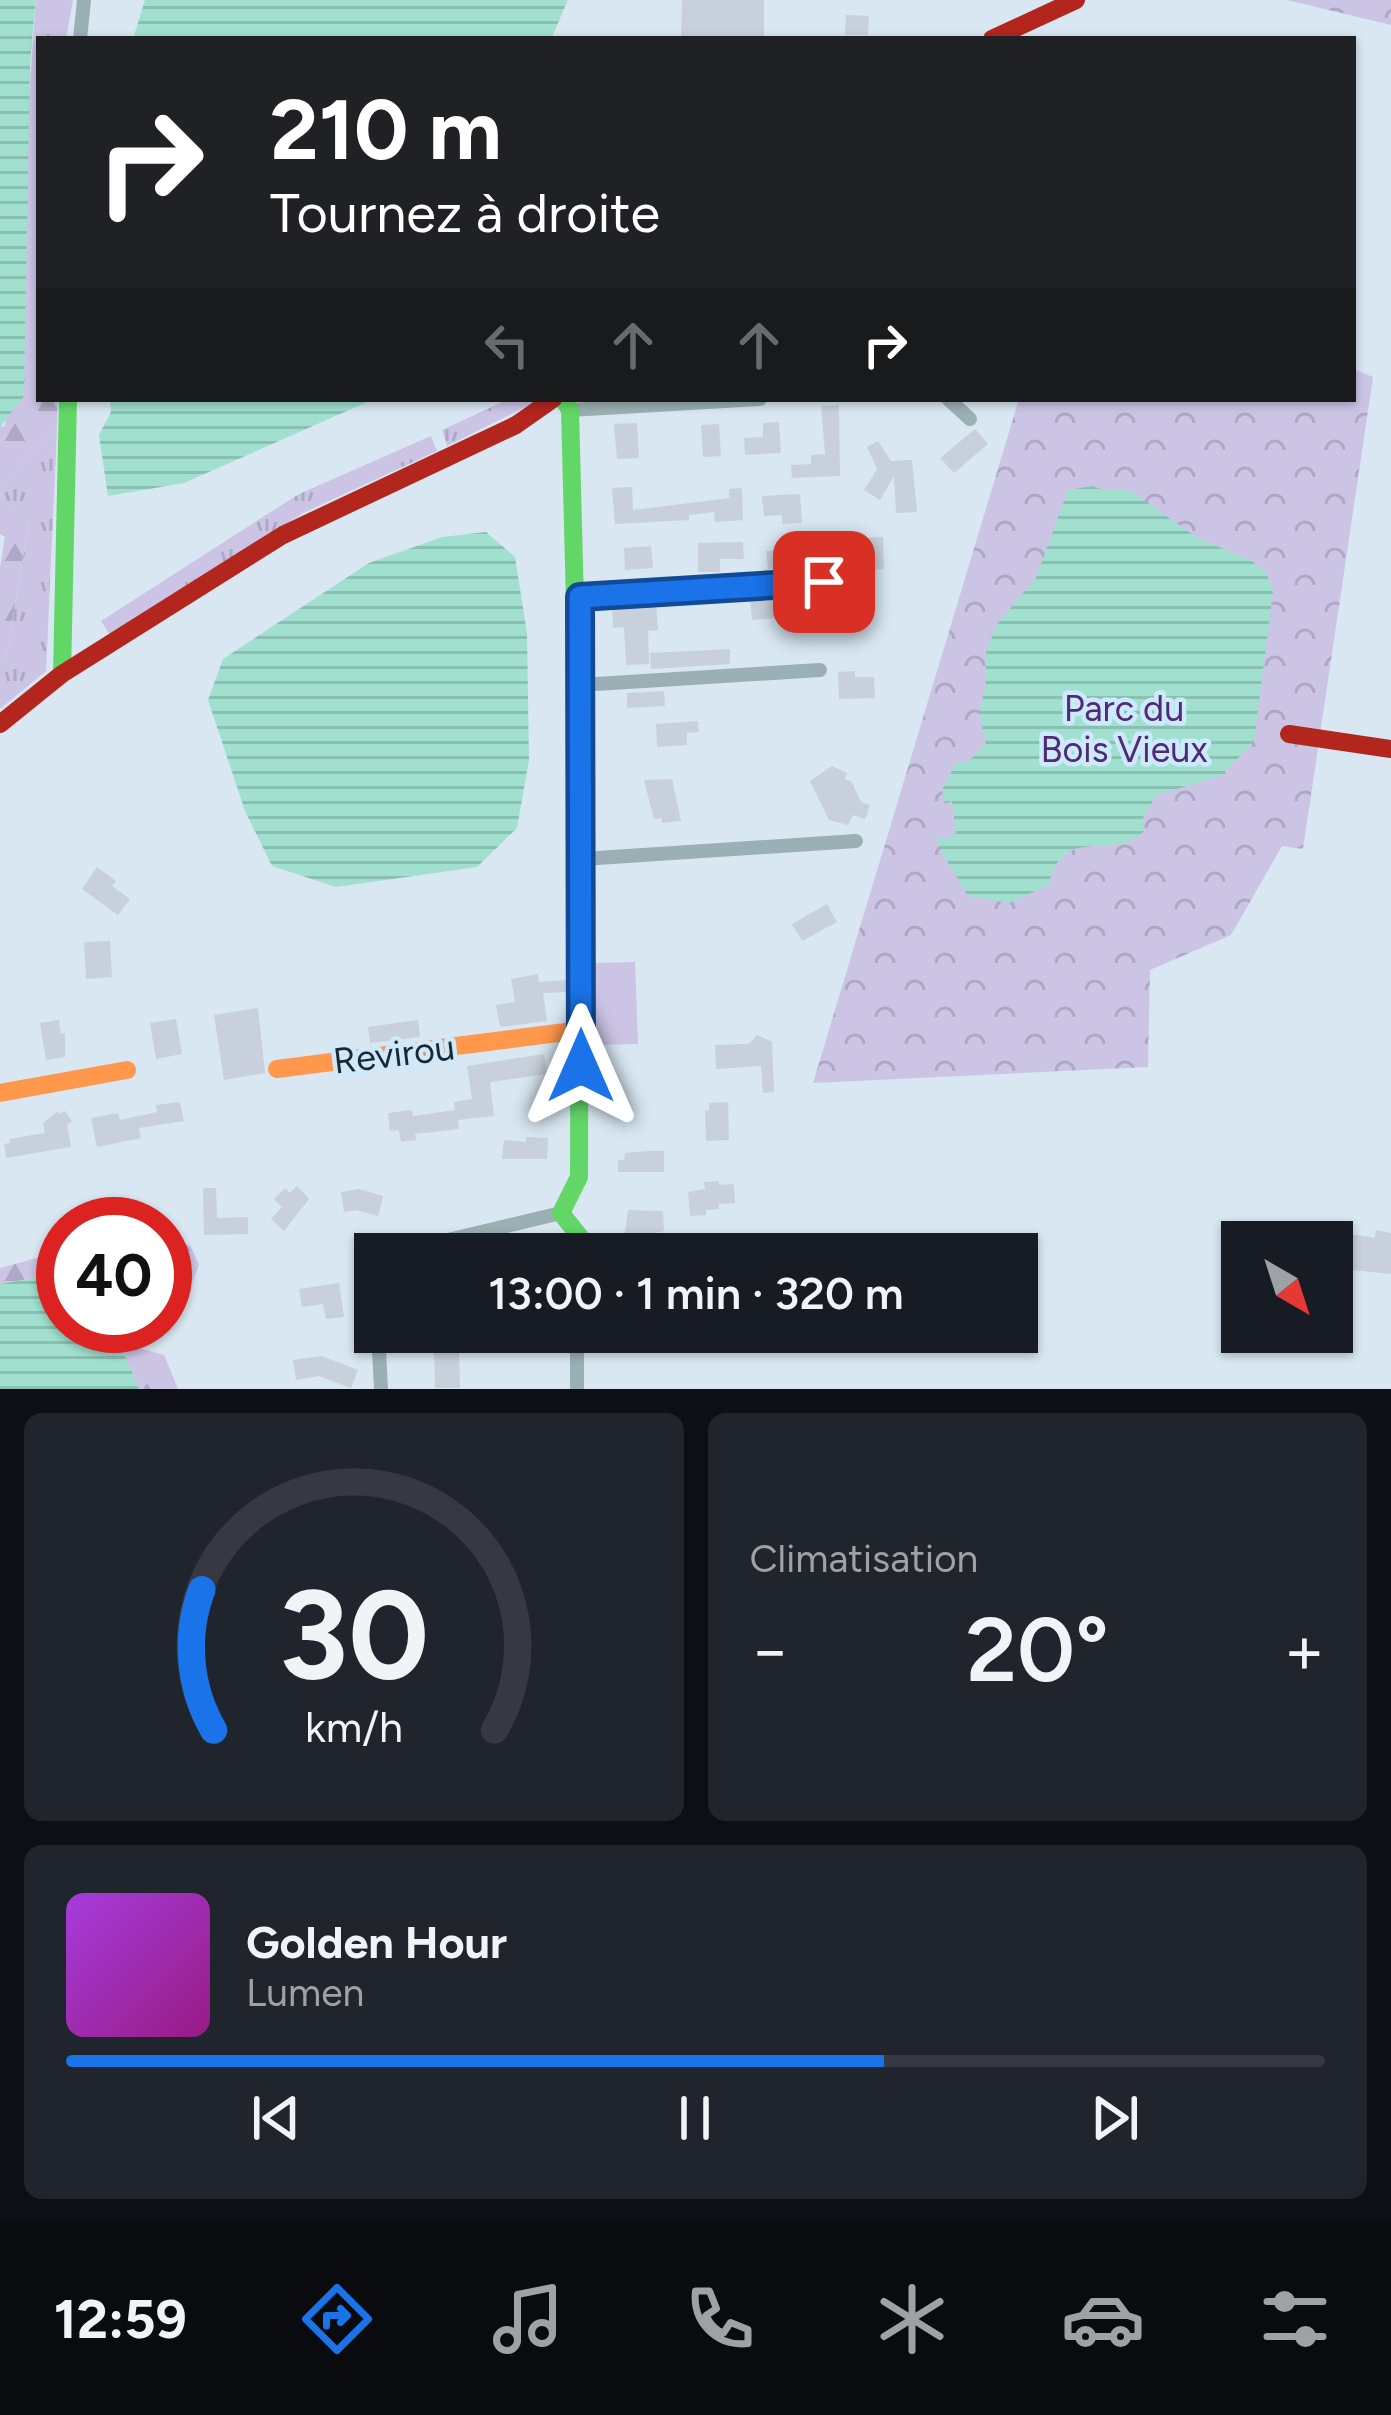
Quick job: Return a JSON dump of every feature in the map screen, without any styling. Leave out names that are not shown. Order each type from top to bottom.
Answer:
[{"type":"street","points":[[80,36],[84,0]]},
{"type":"street","points":[[998,36],[1076,0]]},
{"type":"street","points":[[62,674],[68,402]]},
{"type":"street","points":[[0,724],[62,674],[283,535],[562,403],[612,402]]},
{"type":"street","points":[[951,402],[970,419]]},
{"type":"street","points":[[477,1233],[561,1213],[580,1177],[580,597],[562,403]]},
{"type":"street","points":[[580,597],[824,582]]},
{"type":"street","points":[[580,685],[820,670]]},
{"type":"street","points":[[1289,734],[1391,749]]},
{"type":"street","points":[[582,859],[856,842]]},
{"type":"street","name":"Revirou","points":[[277,1069],[581,1030]]},
{"type":"street","points":[[0,1093],[127,1070]]},
{"type":"street","points":[[561,1213],[577,1233]]},
{"type":"street","points":[[379,1353],[381,1389]]},
{"type":"street","points":[[577,1389],[578,1353]]},
{"type":"green space","points":[[36,0],[73,0],[67,36],[36,36],[36,402],[58,402],[57,429],[0,487],[0,427],[5,426]]},
{"type":"green space","points":[[1287,0],[1391,0],[1391,25]]},
{"type":"green space","name":"Parc du Bois Vieux","points":[[1356,370],[1373,377],[1303,849],[1282,846],[1231,935],[1150,970],[1148,1067],[813,1083],[1018,402],[1356,402]]},
{"type":"green space","points":[[503,402],[535,402],[447,446],[442,430]]},
{"type":"green space","points":[[57,429],[46,671],[0,709],[0,663],[7,653],[29,521],[0,496],[0,487]]},
{"type":"green space","points":[[431,436],[437,451],[303,513],[110,635],[101,621],[299,494]]},
{"type":"green space","points":[[0,496],[29,520],[7,653],[0,663],[0,568],[5,537],[0,534]]},
{"type":"green space","points":[[635,962],[638,1044],[595,1045],[593,963]]},
{"type":"green space","points":[[192,1249],[199,1265],[192,1282]]},
{"type":"green space","points":[[36,1258],[36,1278],[0,1284],[0,1268]]},
{"type":"green space","points":[[124,1353],[164,1355],[178,1389],[139,1389]]},
{"type":"shaded area","points":[[0,0],[36,0],[30,61],[24,396],[0,427]]},
{"type":"shaded area","points":[[145,0],[568,0],[552,36],[134,36]]},
{"type":"shaded area","points":[[110,402],[367,402],[184,483],[108,496],[99,435],[111,412]]},
{"type":"shaded area","points":[[1128,489],[1196,537],[1252,561],[1267,574],[1273,592],[1254,741],[1221,776],[1156,795],[1143,818],[1144,831],[1132,840],[1065,854],[1049,885],[1009,903],[968,896],[936,836],[946,839],[956,833],[952,801],[945,804],[942,790],[956,763],[969,761],[986,743],[979,714],[986,652],[997,624],[1036,578],[1068,490]]},
{"type":"shaded area","points":[[486,532],[515,557],[527,633],[529,760],[517,828],[477,867],[336,887],[272,866],[245,811],[208,700],[223,659],[369,563],[442,537]]},
{"type":"shaded area","points":[[36,1278],[36,1353],[124,1353],[139,1389],[0,1389],[0,1284]]},
{"type":"building","points":[[682,0],[764,0],[764,36],[681,36]]},
{"type":"building","points":[[846,15],[869,16],[868,35],[845,35]]},
{"type":"building","points":[[839,405],[840,476],[792,478],[791,465],[811,464],[811,455],[825,454],[821,406]]},
{"type":"building","points":[[779,422],[781,453],[745,455],[744,438],[763,437],[763,423]]},
{"type":"building","points":[[637,423],[639,458],[617,459],[614,424]]},
{"type":"building","points":[[719,424],[721,456],[703,457],[701,425]]},
{"type":"building","points":[[975,429],[988,444],[954,473],[940,458]]},
{"type":"building","points":[[878,441],[891,461],[912,460],[917,512],[896,513],[894,476],[880,500],[864,490],[877,469],[867,447]]},
{"type":"building","points":[[632,487],[633,510],[729,498],[729,489],[742,488],[743,520],[715,522],[714,512],[689,515],[689,520],[615,524],[612,488]]},
{"type":"building","points":[[800,494],[802,523],[782,524],[782,515],[764,516],[762,496]]},
{"type":"building","points":[[883,537],[884,569],[844,573],[843,554],[864,553],[863,538]]},
{"type":"building","points":[[743,542],[744,559],[720,559],[720,572],[698,572],[698,543]]},
{"type":"building","points":[[651,546],[653,568],[625,570],[624,548]]},
{"type":"building","points":[[795,549],[797,566],[768,569],[766,551]]},
{"type":"building","points":[[777,596],[775,618],[752,620],[750,598]]},
{"type":"building","points":[[656,604],[658,630],[648,631],[649,664],[626,665],[624,627],[613,628],[612,606]]},
{"type":"building","points":[[730,649],[730,664],[651,669],[650,653]]},
{"type":"building","points":[[855,671],[855,677],[874,677],[875,698],[839,699],[838,672]]},
{"type":"building","points":[[664,691],[665,706],[627,708],[627,693]]},
{"type":"building","points":[[698,721],[699,732],[687,733],[687,745],[657,747],[656,724]]},
{"type":"building","points":[[832,766],[847,773],[845,779],[851,781],[861,802],[870,805],[865,819],[853,815],[848,825],[829,820],[810,781]]},
{"type":"building","points":[[672,779],[681,821],[662,823],[662,818],[654,819],[644,780]]},
{"type":"building","points":[[97,867],[130,899],[118,915],[82,889]]},
{"type":"building","points":[[827,904],[837,922],[802,941],[792,924]]},
{"type":"building","points":[[110,941],[112,977],[86,979],[84,942]]},
{"type":"building","points":[[538,974],[539,982],[567,980],[567,992],[543,993],[547,1021],[500,1027],[496,1005],[515,1002],[511,979]]},
{"type":"building","points":[[258,1008],[265,1073],[224,1080],[214,1015]]},
{"type":"building","points":[[176,1019],[182,1054],[156,1059],[150,1023]]},
{"type":"building","points":[[59,1020],[61,1034],[65,1033],[65,1057],[46,1060],[40,1023]]},
{"type":"building","points":[[418,1020],[420,1037],[370,1043],[368,1027]]},
{"type":"building","points":[[757,1035],[772,1042],[774,1092],[763,1093],[761,1066],[716,1069],[715,1045],[749,1044]]},
{"type":"building","points":[[544,1054],[547,1074],[490,1082],[494,1116],[458,1120],[459,1129],[415,1134],[416,1140],[401,1142],[399,1130],[390,1131],[388,1113],[412,1110],[413,1116],[455,1110],[454,1102],[472,1099],[467,1066]]},
{"type":"building","points":[[180,1102],[184,1121],[139,1128],[141,1138],[97,1147],[91,1118],[118,1113],[120,1120],[157,1112],[156,1105]]},
{"type":"building","points":[[728,1102],[729,1140],[706,1141],[709,1103]]},
{"type":"building","points":[[65,1111],[72,1121],[67,1125],[71,1147],[6,1158],[4,1144],[9,1139],[45,1133],[43,1123]]},
{"type":"building","points":[[526,1137],[548,1138],[547,1159],[502,1159],[504,1140],[526,1142]]},
{"type":"building","points":[[664,1151],[664,1172],[618,1172],[618,1160],[624,1160],[625,1153]]},
{"type":"building","points":[[719,1181],[719,1185],[734,1184],[735,1203],[690,1216],[688,1192],[705,1189],[704,1182]]},
{"type":"building","points":[[297,1186],[309,1199],[284,1231],[271,1219],[282,1207],[274,1199],[285,1188],[290,1193]]},
{"type":"building","points":[[203,1188],[216,1188],[217,1218],[248,1217],[248,1234],[204,1235]]},
{"type":"building","points":[[359,1189],[383,1196],[378,1216],[344,1212],[341,1192]]},
{"type":"building","points":[[628,1210],[663,1211],[664,1231],[625,1233]]},
{"type":"building","points":[[1376,1230],[1391,1233],[1391,1274],[1353,1270],[1353,1234],[1375,1238]]},
{"type":"building","points":[[339,1283],[344,1317],[326,1319],[323,1304],[302,1307],[299,1289]]},
{"type":"building","points":[[434,1353],[459,1353],[460,1388],[435,1388]]},
{"type":"building","points":[[322,1356],[358,1370],[351,1388],[319,1376],[296,1380],[293,1360]]},
{"type":"traffic: fast","points":[[62,674],[68,402]]},
{"type":"traffic: fast","points":[[565,402],[570,410],[580,794],[579,1177],[561,1213],[577,1233]]},
{"type":"traffic: slow","points":[[277,1069],[581,1030]]},
{"type":"traffic: slow","points":[[0,1093],[127,1070]]},
{"type":"traffic: jam","points":[[998,36],[1076,0]]},
{"type":"traffic: jam","points":[[0,724],[62,674],[283,535],[516,425],[549,402]]},
{"type":"traffic: jam","points":[[1289,734],[1391,749]]},
{"type":"route","points":[[581,1066],[580,597],[824,582]]}]
